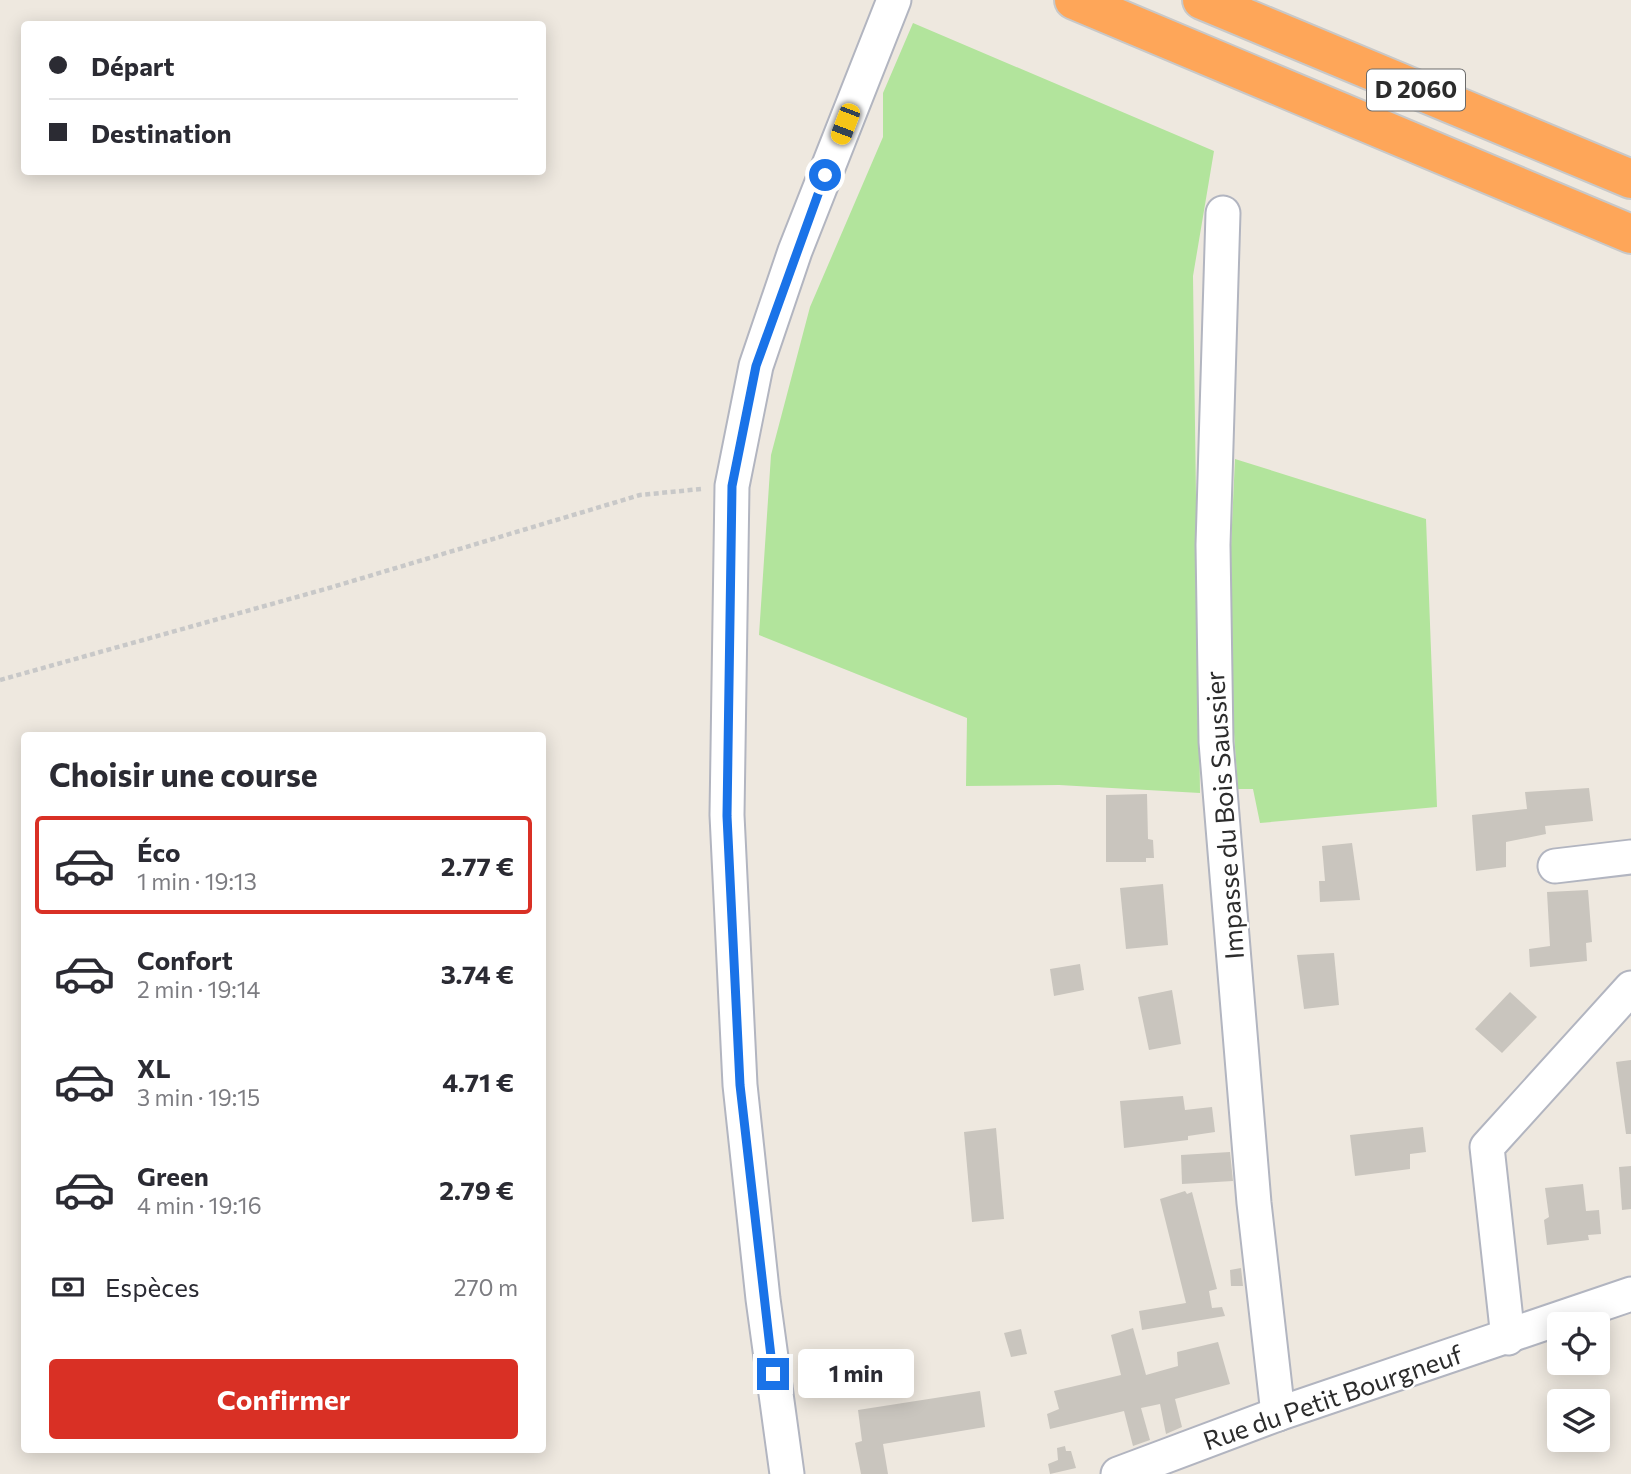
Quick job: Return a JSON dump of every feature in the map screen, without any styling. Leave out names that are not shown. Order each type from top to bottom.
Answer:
[{"type":"highway","name":"D 2060","points":[[1074,0],[1631,234]]},
{"type":"highway","name":"D 2060","points":[[1202,0],[1631,179]]},
{"type":"street","points":[[787,1474],[763,1299],[740,1085],[727,816],[732,486],[756,366],[795,251],[889,11]]},
{"type":"street","name":"Impasse du Bois Saussier","points":[[1223,213],[1213,545],[1216,742],[1254,1203],[1278,1414]]},
{"type":"street","points":[[1555,866],[1631,857]]},
{"type":"street","points":[[1508,1338],[1487,1147],[1631,988]]},
{"type":"street","name":"Rue du Petit Bourgneuf","points":[[1118,1474],[1278,1414],[1631,1294]]},
{"type":"path","points":[[0,680],[329,589],[639,495],[732,486]]},
{"type":"green space","points":[[913,23],[1214,151],[1193,276],[1200,793],[1059,785],[966,786],[967,718],[759,635],[771,455],[810,307],[883,137],[883,93]]},
{"type":"green space","points":[[1235,459],[1426,519],[1437,807],[1260,823],[1253,789],[1238,789],[1227,634]]},
{"type":"building","points":[[1589,788],[1593,821],[1545,826],[1546,834],[1506,842],[1506,867],[1476,871],[1472,815],[1527,809],[1525,792]]},
{"type":"building","points":[[1147,794],[1148,839],[1153,840],[1154,858],[1146,858],[1146,862],[1106,862],[1106,795]]},
{"type":"building","points":[[1352,843],[1360,900],[1320,902],[1319,881],[1325,881],[1322,846]]},
{"type":"building","points":[[1163,884],[1168,945],[1126,949],[1120,888]]},
{"type":"building","points":[[1588,890],[1592,942],[1586,943],[1587,961],[1530,967],[1529,949],[1550,946],[1547,892]]},
{"type":"building","points":[[1334,953],[1339,1005],[1304,1009],[1297,955]]},
{"type":"building","points":[[1080,964],[1084,990],[1054,996],[1050,969]]},
{"type":"building","points":[[1172,990],[1181,1044],[1149,1050],[1138,997]]},
{"type":"building","points":[[1510,992],[1537,1017],[1502,1053],[1475,1029]]},
{"type":"building","points":[[1631,1060],[1631,1134],[1626,1134],[1616,1062]]},
{"type":"building","points":[[1183,1096],[1185,1110],[1212,1107],[1215,1132],[1188,1136],[1188,1140],[1124,1148],[1120,1101]]},
{"type":"building","points":[[1423,1127],[1426,1152],[1410,1154],[1410,1169],[1355,1176],[1350,1135]]},
{"type":"building","points":[[996,1128],[1004,1219],[972,1222],[964,1132]]},
{"type":"building","points":[[1230,1152],[1233,1181],[1182,1184],[1181,1155]]},
{"type":"building","points":[[1631,1166],[1631,1209],[1622,1210],[1619,1167]]},
{"type":"building","points":[[1583,1184],[1586,1211],[1599,1210],[1601,1234],[1588,1235],[1589,1240],[1547,1245],[1544,1220],[1549,1217],[1545,1188]]},
{"type":"building","points":[[1185,1191],[1187,1194],[1192,1192],[1217,1289],[1209,1291],[1212,1308],[1222,1307],[1225,1316],[1142,1330],[1139,1311],[1186,1303],[1160,1199]]},
{"type":"building","points":[[1241,1268],[1243,1286],[1231,1286],[1230,1270]]},
{"type":"building","points":[[1133,1328],[1146,1375],[1178,1366],[1177,1352],[1218,1342],[1230,1384],[1175,1399],[1182,1427],[1166,1434],[1160,1404],[1141,1408],[1150,1440],[1133,1446],[1124,1411],[1050,1429],[1047,1414],[1059,1409],[1054,1391],[1121,1375],[1111,1335]]},
{"type":"building","points":[[1021,1329],[1027,1354],[1011,1357],[1004,1333]]},
{"type":"building","points":[[980,1391],[985,1427],[883,1444],[888,1474],[861,1474],[855,1443],[862,1441],[858,1410]]},
{"type":"building","points":[[1065,1446],[1066,1451],[1071,1451],[1076,1468],[1050,1474],[1048,1464],[1058,1460],[1057,1448]]},
{"type":"route","points":[[773,1374],[740,1085],[727,816],[732,486],[756,366],[795,251],[825,175]]}]
